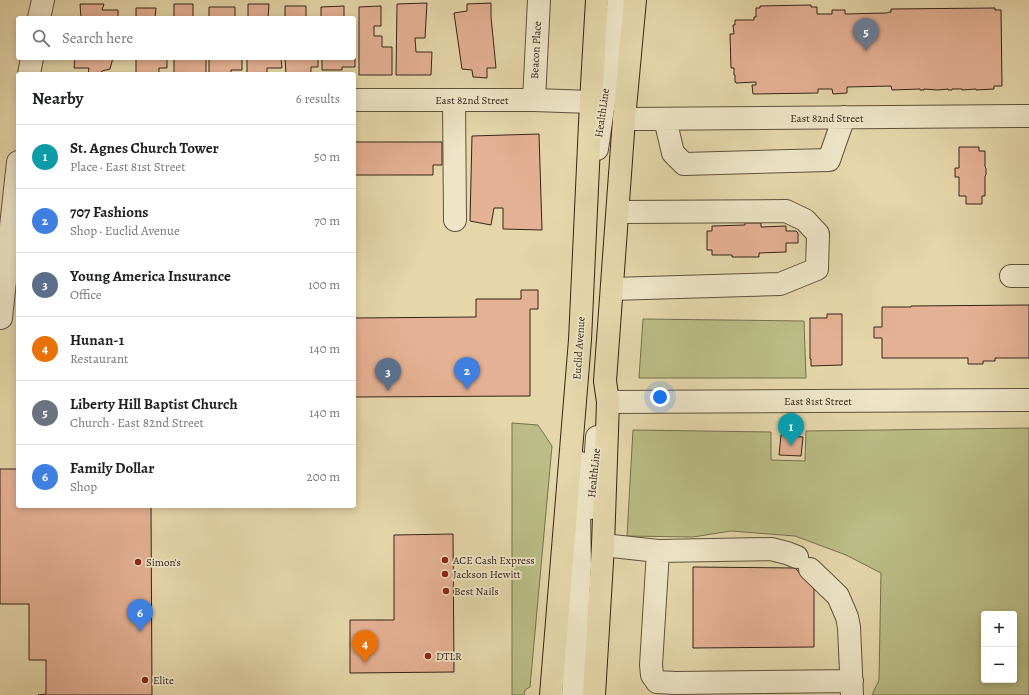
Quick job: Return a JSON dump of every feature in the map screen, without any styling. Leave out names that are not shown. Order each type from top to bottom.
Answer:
[{"type":"main road","name":"Euclid Avenue","points":[[551,695],[580,340],[597,0]]},
{"type":"main road","points":[[594,695],[603,545],[608,402],[606,380],[624,126],[635,0]]},
{"type":"street","points":[[39,16],[42,0]]},
{"type":"street","name":"Beacon Place","points":[[534,100],[538,0]]},
{"type":"street","name":"HealthLine","points":[[619,0],[624,126]]},
{"type":"street","name":"HealthLine","points":[[586,226],[619,0]]},
{"type":"street","points":[[29,72],[32,60]]},
{"type":"street","name":"East 82nd Street","points":[[356,100],[534,100],[591,102]]},
{"type":"street","points":[[454,100],[455,220]]},
{"type":"street","name":"East 82nd Street","points":[[624,126],[665,119],[1029,116]]},
{"type":"street","points":[[665,119],[673,153],[684,164],[829,160],[844,118]]},
{"type":"street","points":[[1,318],[16,180]]},
{"type":"street","points":[[612,289],[780,284],[817,269],[818,234],[805,220],[786,211],[618,212]]},
{"type":"street","name":"HealthLine","points":[[580,566],[592,492],[601,399],[606,380]]},
{"type":"street","name":"HealthLine","points":[[573,695],[580,566],[577,383]]},
{"type":"street","name":"East 81st Street","points":[[608,402],[1029,400]]},
{"type":"street","points":[[603,545],[658,551],[771,549],[787,553],[804,563],[838,596],[847,617],[849,627],[852,688],[657,682],[652,675],[651,665],[658,551]]},
{"type":"green space","points":[[643,319],[804,321],[806,378],[639,378]]},
{"type":"green space","points":[[512,423],[538,425],[552,446],[530,687],[525,690],[524,695],[512,695]]},
{"type":"green space","points":[[1029,428],[1029,695],[872,695],[879,680],[881,573],[846,555],[795,536],[731,531],[693,537],[627,536],[633,430],[771,432],[771,460],[805,461],[806,431]]},
{"type":"building","points":[[427,3],[425,38],[415,38],[416,52],[432,52],[431,75],[396,75],[397,4]]},
{"type":"building","points":[[491,3],[496,68],[487,68],[487,78],[473,77],[472,70],[462,69],[454,13],[467,11],[467,4]]},
{"type":"building","points":[[80,4],[104,4],[102,10],[118,10],[118,16],[81,16]]},
{"type":"building","points":[[174,4],[193,4],[193,16],[174,16]]},
{"type":"building","points":[[248,4],[269,4],[268,16],[248,16]]},
{"type":"building","points":[[811,5],[811,7],[817,7],[817,14],[832,14],[832,10],[845,10],[845,14],[887,13],[891,12],[891,9],[995,8],[995,10],[1001,10],[1002,86],[994,86],[994,89],[976,90],[892,90],[891,86],[847,87],[847,93],[833,94],[832,89],[818,89],[818,93],[753,94],[752,85],[756,85],[756,82],[736,83],[734,68],[731,68],[730,34],[734,34],[733,25],[735,25],[735,20],[754,20],[754,17],[756,17],[756,8],[760,8],[760,6]]},
{"type":"building","points":[[285,6],[306,6],[306,16],[285,16]]},
{"type":"building","points":[[344,6],[344,16],[321,16],[321,7]]},
{"type":"building","points":[[381,6],[381,26],[374,26],[374,36],[382,36],[382,47],[392,47],[392,75],[359,75],[359,7]]},
{"type":"building","points":[[209,7],[235,7],[235,16],[209,16]]},
{"type":"building","points":[[136,8],[156,8],[155,16],[136,16]]},
{"type":"building","points":[[75,60],[112,60],[110,69],[101,72],[88,72],[89,68],[74,68]]},
{"type":"building","points":[[136,60],[167,60],[167,68],[159,68],[159,72],[136,72]]},
{"type":"building","points":[[174,60],[206,60],[206,72],[174,72]]},
{"type":"building","points":[[209,60],[242,60],[242,70],[231,70],[231,72],[209,72]]},
{"type":"building","points":[[247,60],[281,60],[282,68],[267,68],[267,72],[247,72]]},
{"type":"building","points":[[285,60],[318,60],[318,67],[311,67],[311,72],[286,72]]},
{"type":"building","points":[[322,60],[355,60],[355,67],[342,67],[342,70],[322,70]]},
{"type":"building","points":[[539,134],[542,230],[503,229],[503,208],[494,208],[491,225],[470,221],[472,136]]},
{"type":"building","points":[[356,142],[442,142],[442,165],[433,165],[433,175],[356,175]]},
{"type":"building","points":[[959,147],[979,147],[979,151],[985,151],[985,196],[982,196],[982,204],[966,204],[966,196],[959,196],[959,177],[955,177],[955,168],[959,168]]},
{"type":"building","points":[[745,223],[761,223],[761,227],[786,226],[786,231],[796,231],[798,233],[798,243],[786,243],[786,252],[759,253],[759,257],[712,255],[712,250],[707,250],[707,231],[712,231],[712,226],[745,225]]},
{"type":"building","points":[[521,290],[538,290],[538,309],[530,309],[530,396],[356,397],[356,318],[476,317],[476,299],[521,299]]},
{"type":"building","points":[[1029,305],[1029,358],[995,358],[995,361],[983,361],[983,364],[968,364],[968,358],[882,358],[882,338],[874,338],[874,327],[882,327],[882,307]]},
{"type":"building","points":[[827,314],[842,314],[842,365],[811,366],[810,318],[827,318]]},
{"type":"building","points":[[781,435],[803,437],[801,456],[779,455]]},
{"type":"building","points":[[0,469],[16,469],[16,508],[151,508],[152,695],[38,695],[46,694],[46,660],[29,660],[29,604],[0,604]]},
{"type":"building","points":[[453,534],[454,672],[350,673],[350,620],[394,620],[394,535]]},
{"type":"building","points":[[693,567],[795,568],[814,589],[814,647],[693,648]]},
{"type":"place","name":"Liberty Hill Baptist Church","points":[[866,51]]},
{"type":"place","name":"707 Fashions","points":[[467,390]]},
{"type":"place","name":"Young America Insurance","points":[[388,391]]},
{"type":"place","name":"St. Agnes Church Tower","points":[[791,446]]},
{"type":"place","name":"ACE Cash Express","points":[[445,560]]},
{"type":"place","name":"Simon's","points":[[138,562]]},
{"type":"place","name":"Jackson Hewitt","points":[[445,574]]},
{"type":"place","name":"Best Nails","points":[[446,591]]},
{"type":"place","name":"Family Dollar","points":[[140,632]]},
{"type":"place","name":"DTLR","points":[[428,656]]},
{"type":"place","name":"Hunan-1","points":[[365,663]]},
{"type":"place","name":"Elite","points":[[145,680]]}]
